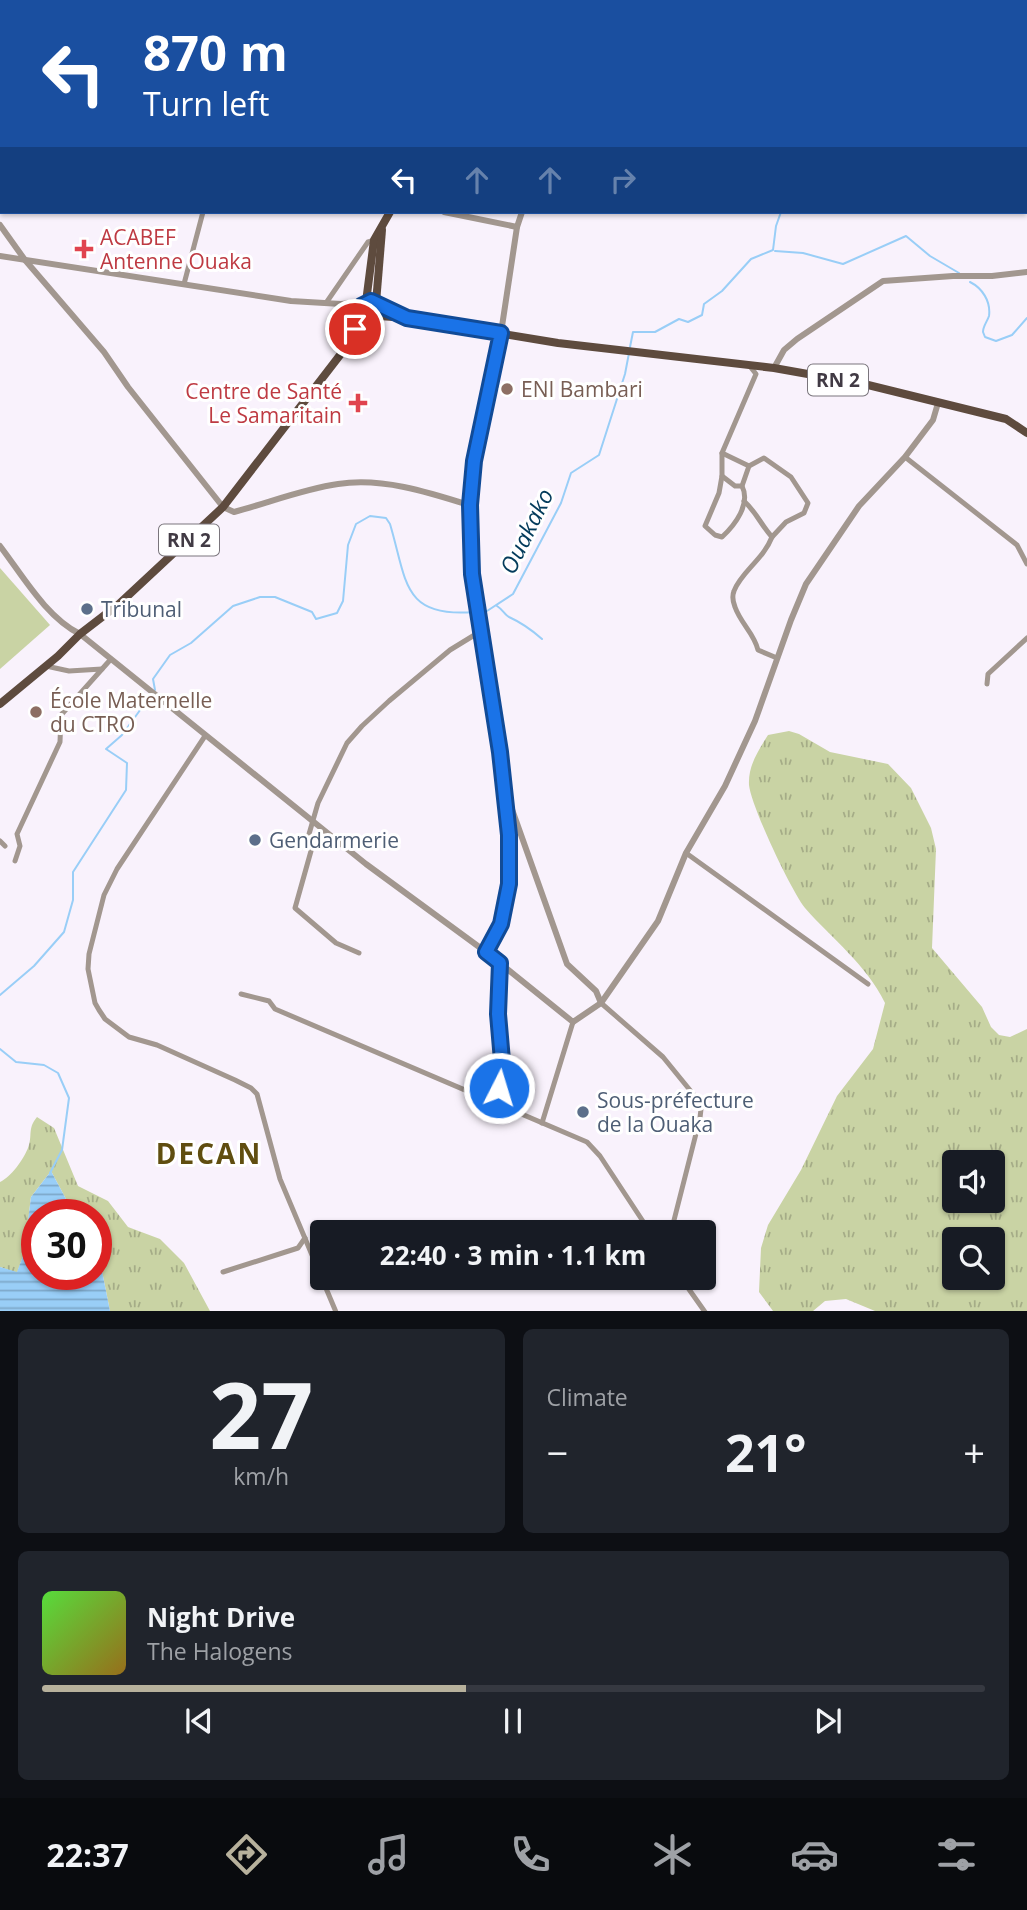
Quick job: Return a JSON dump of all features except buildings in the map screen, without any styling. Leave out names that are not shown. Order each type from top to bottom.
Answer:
[{"type":"main road","points":[[375,260],[376,319],[364,320],[362,308],[378,241],[389,214]]},
{"type":"main road","points":[[362,308],[377,305]]},
{"type":"main road","name":"RN 2","points":[[377,305],[407,318]]},
{"type":"main road","name":"RN 2","points":[[347,346],[362,308]]},
{"type":"main road","name":"RN 2","points":[[0,704],[118,604],[223,507],[347,346],[376,319],[407,318],[643,354],[774,368],[864,384],[1006,419],[1027,433]]},
{"type":"street","points":[[184,284],[202,214]]},
{"type":"street","points":[[453,214],[517,228]]},
{"type":"street","points":[[486,952],[501,924],[509,884],[509,835],[470,550],[470,505],[474,461],[501,333],[521,214]]},
{"type":"street","points":[[0,225],[25,260],[104,352],[128,387],[223,507],[234,512],[338,484],[370,483],[426,492],[470,505]]},
{"type":"street","points":[[326,303],[368,242],[378,241]]},
{"type":"street","points":[[0,256],[291,301],[351,303],[362,308]]},
{"type":"street","points":[[774,368],[784,351],[797,339],[883,281],[1027,272]]},
{"type":"street","points":[[749,365],[756,374],[722,453],[719,493],[705,526],[722,537],[726,534],[738,519],[744,500],[742,486],[749,466],[764,458],[792,477],[808,503],[804,513],[786,522],[772,537],[761,559],[733,592],[733,600],[743,626],[753,634],[758,650],[777,658]]},
{"type":"street","points":[[542,1123],[573,1022],[601,1003],[658,921],[686,853],[725,786],[755,721],[806,584],[823,555],[859,506],[905,457],[933,420],[938,402]]},
{"type":"street","points":[[722,453],[749,466]]},
{"type":"street","points":[[905,457],[1017,545],[1027,564]]},
{"type":"street","points":[[722,476],[735,486],[742,486]]},
{"type":"street","points":[[744,500],[761,518],[765,530],[772,537]]},
{"type":"street","points":[[0,546],[67,627],[80,634],[205,736],[573,1022]]},
{"type":"street","points":[[359,953],[336,943],[295,908],[311,850],[307,841],[312,819],[347,743],[362,726],[450,650],[481,631]]},
{"type":"street","points":[[988,684],[988,674],[1027,638]]},
{"type":"street","points":[[15,861],[20,846],[17,834],[60,742],[61,715],[111,659]]},
{"type":"street","points":[[46,666],[69,671],[102,669]]},
{"type":"street","points":[[205,736],[117,869],[103,895],[89,954],[88,969],[95,1003],[105,1019],[129,1037],[157,1045],[235,1080],[257,1094],[280,1179],[335,1311]]},
{"type":"street","points":[[504,787],[567,964],[596,991],[601,1003],[656,1050],[698,1100],[700,1118],[674,1220]]},
{"type":"street","points":[[686,853],[868,985]]},
{"type":"street","points":[[494,1104],[503,1072],[498,1014],[500,963]]},
{"type":"street","points":[[241,994],[269,1001],[275,1009],[587,1142],[594,1148],[642,1220]]},
{"type":"street","points":[[223,1272],[298,1248],[305,1238]]},
{"type":"street","points":[[690,1290],[705,1311]]},
{"type":"green space","points":[[0,568],[50,625],[0,669]]},
{"type":"green space","points":[[789,731],[830,752],[888,764],[911,788],[931,828],[936,849],[932,948],[982,1007],[991,1027],[999,1035],[1010,1037],[1027,1029],[1027,1311],[875,1311],[846,1299],[825,1301],[813,1311],[773,1311],[759,1292],[761,1248],[768,1225],[801,1170],[837,1096],[873,1049],[885,1003],[859,964],[805,908],[791,884],[772,848],[751,796],[749,778],[754,759],[768,735]]},
{"type":"green space","points":[[37,1117],[54,1128],[78,1186],[104,1199],[66,1199],[51,1171],[31,1199],[21,1199],[21,1262],[17,1273],[0,1267],[0,1182],[23,1158],[28,1148],[32,1125]]},
{"type":"green space","points":[[112,1206],[128,1227],[160,1239],[184,1263],[210,1311],[110,1311],[106,1290],[112,1290]]},
{"type":"water","points":[[51,1171],[66,1199],[31,1199]]},
{"type":"water","points":[[21,1261],[21,1290],[106,1290],[110,1311],[0,1311],[0,1267],[17,1272]]},
{"type":"waterway","name":"Ouakako","points":[[630,347],[633,332],[655,332],[679,319],[688,322],[702,315],[704,304],[722,291],[751,259],[773,250],[780,214]]},
{"type":"waterway","points":[[775,251],[803,253],[843,264],[906,236],[930,256],[959,273]]},
{"type":"waterway","points":[[970,282],[982,291],[989,305],[989,316],[983,330],[985,337],[996,341],[1012,335],[1027,318]]},
{"type":"waterway","name":"Ouakako","points":[[480,612],[487,611],[513,594],[561,503],[571,473],[599,455],[629,353]]},
{"type":"waterway","name":"Ouakako","points":[[155,690],[153,679],[170,655],[191,643],[233,606],[260,597],[275,597],[312,612],[316,619],[337,613],[343,601],[348,545],[356,524],[370,516],[386,518],[390,524],[405,578],[411,592],[420,602],[433,609],[474,612]]},
{"type":"waterway","points":[[497,606],[542,639]]},
{"type":"waterway","name":"Ouakako","points":[[0,995],[34,966],[64,932],[73,900],[73,872],[126,790],[127,763],[106,749],[122,735],[151,695]]},
{"type":"waterway","name":"Ouakako","points":[[0,1049],[16,1062],[44,1065],[58,1073],[69,1098],[62,1150],[50,1173]]},
{"type":"place","name":"ACABEF Antenne Ouaka","points":[[84,249]]},
{"type":"place","name":"ENI Bambari","points":[[507,389]]},
{"type":"place","name":"Centre de Santé Le Samaritain","points":[[358,403]]},
{"type":"place","name":"Tribunal","points":[[87,609]]},
{"type":"place","name":"École Maternelle du CTRO","points":[[36,712]]},
{"type":"place","name":"Gendarmerie","points":[[255,840]]},
{"type":"place","name":"Sous-préfecture de la Ouaka","points":[[583,1112]]},
{"type":"district","name":"DECAN","points":[[209,1153]]},
{"type":"route","points":[[355,329],[361,306],[371,301],[407,318],[501,333],[474,461],[469,538],[472,574],[500,752],[509,835],[509,884],[501,924],[486,952],[500,963],[498,1014],[503,1072],[499,1088]]}]
